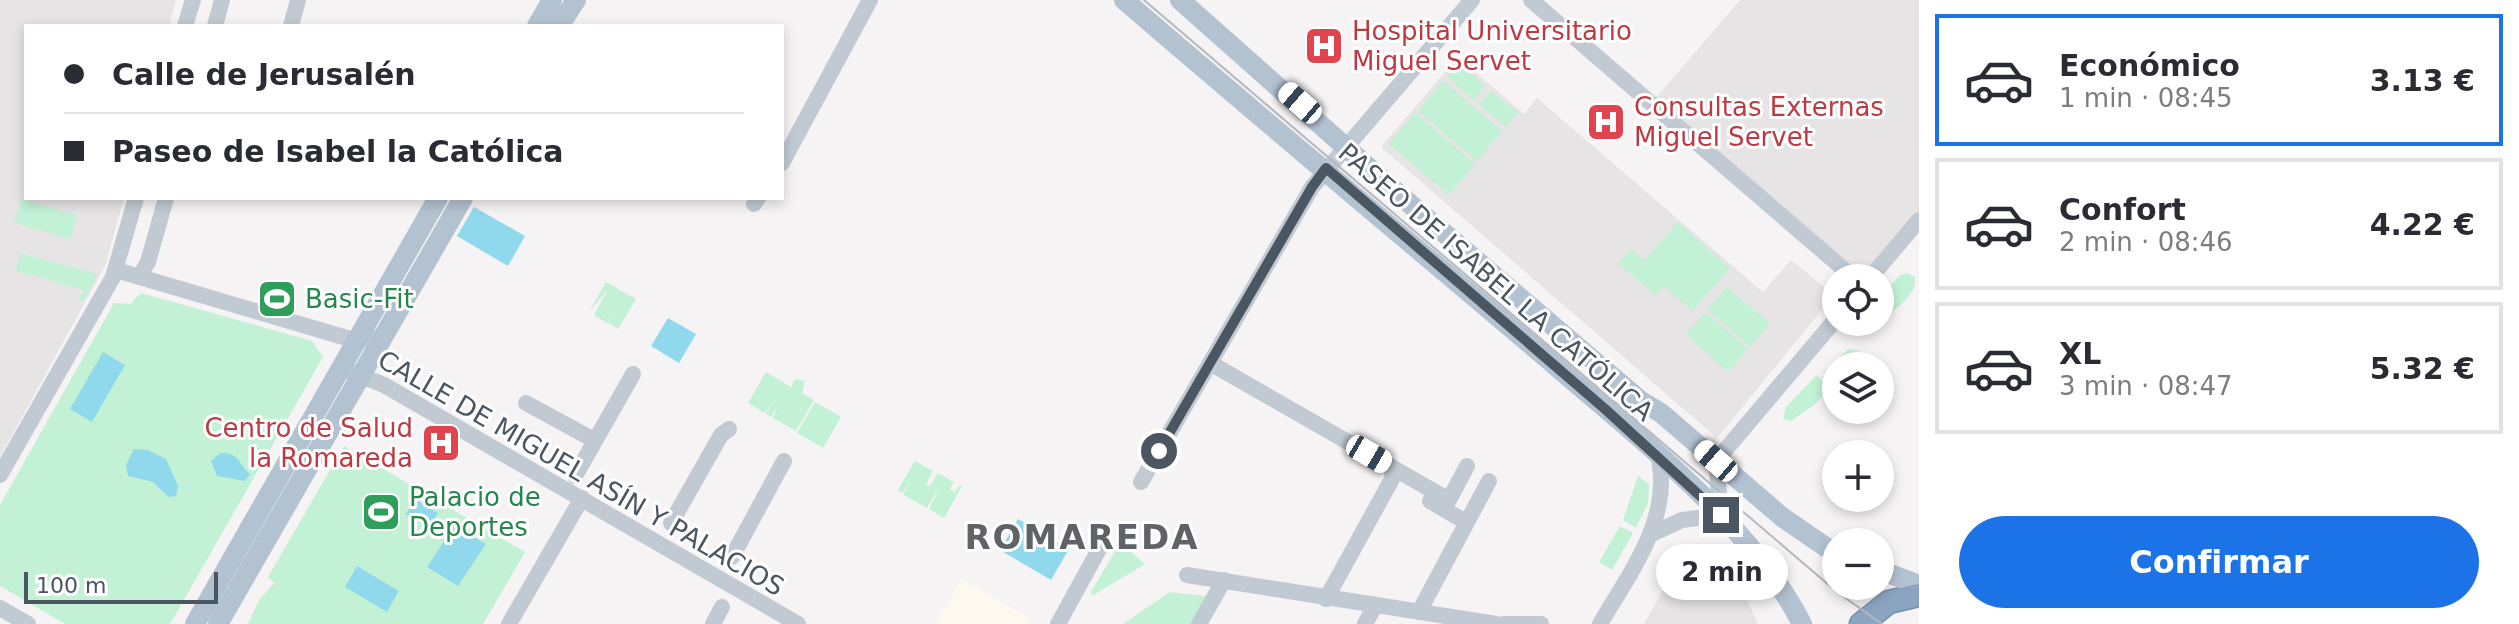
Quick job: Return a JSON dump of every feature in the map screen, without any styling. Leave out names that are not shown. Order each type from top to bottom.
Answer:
[{"type":"highway","points":[[1861,624],[1889,602],[1919,595]]},
{"type":"main road","name":"PASEO DE ISABEL LA CATÓLICA","points":[[1124,0],[1326,168],[1721,515],[1759,555],[1802,624]]},
{"type":"main road","name":"PASEO DE ISABEL LA CATÓLICA","points":[[1180,0],[1395,191],[1716,461],[1797,528],[1822,545]]},
{"type":"main road","points":[[540,24],[565,8]]},
{"type":"main road","points":[[195,624],[437,200]]},
{"type":"main road","points":[[218,624],[462,200]]},
{"type":"main road","points":[[1894,569],[1919,567]]},
{"type":"main road","points":[[1894,575],[1919,585]]},
{"type":"street","points":[[186,24],[193,0]]},
{"type":"street","points":[[216,24],[222,0]]},
{"type":"street","points":[[292,24],[298,0]]},
{"type":"street","points":[[784,159],[870,0]]},
{"type":"street","points":[[1141,482],[1312,187],[1472,0]]},
{"type":"street","points":[[1531,0],[1838,264]]},
{"type":"street","points":[[0,475],[116,270],[135,200]]},
{"type":"street","points":[[139,277],[148,262],[165,200]]},
{"type":"street","points":[[1882,264],[1919,220]]},
{"type":"street","points":[[116,270],[357,341],[382,336]]},
{"type":"street","points":[[1652,534],[1687,518],[1721,515],[1716,461],[1822,336]]},
{"type":"street","points":[[1210,363],[1466,522]]},
{"type":"street","name":"CALLE DE MIGUEL ASÍN Y PALACIOS","points":[[338,373],[362,373],[798,624]]},
{"type":"street","points":[[575,476],[633,374]]},
{"type":"street","points":[[526,403],[594,440]]},
{"type":"street","points":[[671,523],[721,435],[729,429]]},
{"type":"street","points":[[1600,624],[1652,534],[1662,494],[1659,459]]},
{"type":"street","points":[[732,557],[784,461]]},
{"type":"street","points":[[1392,474],[1449,500],[1467,466]]},
{"type":"street","points":[[1326,599],[1392,474]]},
{"type":"street","points":[[1419,612],[1489,481]]},
{"type":"street","points":[[509,624],[582,498]]},
{"type":"street","points":[[1058,624],[1102,544]]},
{"type":"street","points":[[1187,575],[1496,624]]},
{"type":"street","points":[[1199,624],[1224,580]]},
{"type":"street","points":[[1365,624],[1375,606]]},
{"type":"street","points":[[713,624],[722,607]]},
{"type":"street","points":[[0,608],[28,624]]},
{"type":"street","points":[[1504,624],[1541,624]]},
{"type":"shaded area","points":[[0,0],[176,0],[170,24],[24,24],[24,200],[123,200],[105,266],[0,457]]},
{"type":"shaded area","points":[[1740,0],[1919,0],[1919,214],[1875,264],[1847,264],[1654,100]]},
{"type":"shaded area","points":[[1458,57],[1524,114],[1537,98],[1763,292],[1791,260],[1822,285],[1822,310],[1717,438],[1381,147]]},
{"type":"shaded area","points":[[1687,547],[1737,577],[1758,624],[1644,624]]},
{"type":"shaded area","points":[[961,579],[1030,618],[1027,624],[936,624]]},
{"type":"green space","points":[[1459,63],[1485,85],[1474,100],[1447,77]]},
{"type":"green space","points":[[1443,81],[1502,131],[1477,161],[1418,111]]},
{"type":"green space","points":[[1491,91],[1518,113],[1506,127],[1479,105]]},
{"type":"green space","points":[[1415,113],[1475,164],[1449,195],[1389,144]]},
{"type":"green space","points":[[21,199],[77,215],[70,239],[14,223]]},
{"type":"green space","points":[[1678,222],[1730,269],[1692,311],[1664,286],[1655,295],[1618,263],[1631,249],[1644,260]]},
{"type":"green space","points":[[20,253],[98,274],[83,302],[79,300],[84,290],[16,271]]},
{"type":"green space","points":[[1907,273],[1915,277],[1915,284],[1909,296],[1894,310],[1894,282]]},
{"type":"green space","points":[[606,282],[636,299],[618,329],[608,323],[615,311],[607,323],[594,315],[608,289],[589,312]]},
{"type":"green space","points":[[1727,287],[1770,324],[1750,347],[1707,309]]},
{"type":"green space","points":[[141,293],[312,341],[323,357],[170,624],[65,624],[0,586],[0,505],[114,303],[130,304]]},
{"type":"green space","points":[[1706,312],[1748,349],[1728,372],[1686,334]]},
{"type":"green space","points":[[766,372],[791,387],[795,379],[805,381],[802,393],[814,400],[796,431],[773,418],[778,406],[771,417],[766,414],[774,400],[765,413],[748,403]]},
{"type":"green space","points":[[1817,375],[1822,381],[1822,396],[1815,404],[1791,421],[1783,419],[1786,407]]},
{"type":"green space","points":[[815,402],[841,417],[823,448],[797,433]]},
{"type":"green space","name":"Palacio de Deportes","points":[[344,446],[525,552],[483,624],[248,624],[259,600],[274,583],[268,577]]},
{"type":"green space","points":[[915,461],[933,471],[926,484],[930,486],[938,473],[954,482],[950,489],[955,492],[962,486],[944,518],[929,509],[942,483],[927,508],[903,495],[911,480],[902,493],[898,490]]},
{"type":"green space","points":[[1638,476],[1649,484],[1648,503],[1636,528],[1623,520]]},
{"type":"green space","points":[[1620,526],[1633,533],[1612,570],[1599,562]]},
{"type":"green space","points":[[1120,543],[1145,564],[1092,596],[1091,592]]},
{"type":"green space","points":[[1170,592],[1214,597],[1198,624],[1123,624]]},
{"type":"water","points":[[474,207],[525,236],[508,266],[457,236]]},
{"type":"water","points":[[668,318],[696,334],[679,363],[651,346]]},
{"type":"water","points":[[103,352],[125,365],[92,422],[70,409]]},
{"type":"water","points":[[134,449],[148,450],[166,459],[178,486],[176,496],[169,497],[153,482],[128,476],[126,465]]},
{"type":"water","points":[[220,453],[231,454],[238,459],[250,474],[245,481],[217,476],[211,461]]},
{"type":"water","points":[[415,499],[438,513],[430,528],[406,514]]},
{"type":"water","points":[[1018,519],[1069,549],[1051,580],[1000,550]]},
{"type":"water","points":[[454,526],[486,544],[458,586],[427,567]]},
{"type":"water","points":[[357,566],[399,591],[387,612],[345,587]]},
{"type":"tram line","points":[[1144,0],[1837,592],[1882,624]]},
{"type":"place","name":"Hospital Universitario Miguel Servet","points":[[1324,46]]},
{"type":"place","name":"Consultas Externas Miguel Servet","points":[[1606,122]]},
{"type":"place","name":"Basic-Fit","points":[[277,299]]},
{"type":"place","name":"Centro de Salud la Romareda","points":[[441,443]]},
{"type":"place","name":"Palacio de Deportes","points":[[381,512]]},
{"type":"district","name":"ROMAREDA","points":[[1082,537]]},
{"type":"route","points":[[1159,451],[1312,187],[1326,168],[1605,409],[1721,515]]}]
